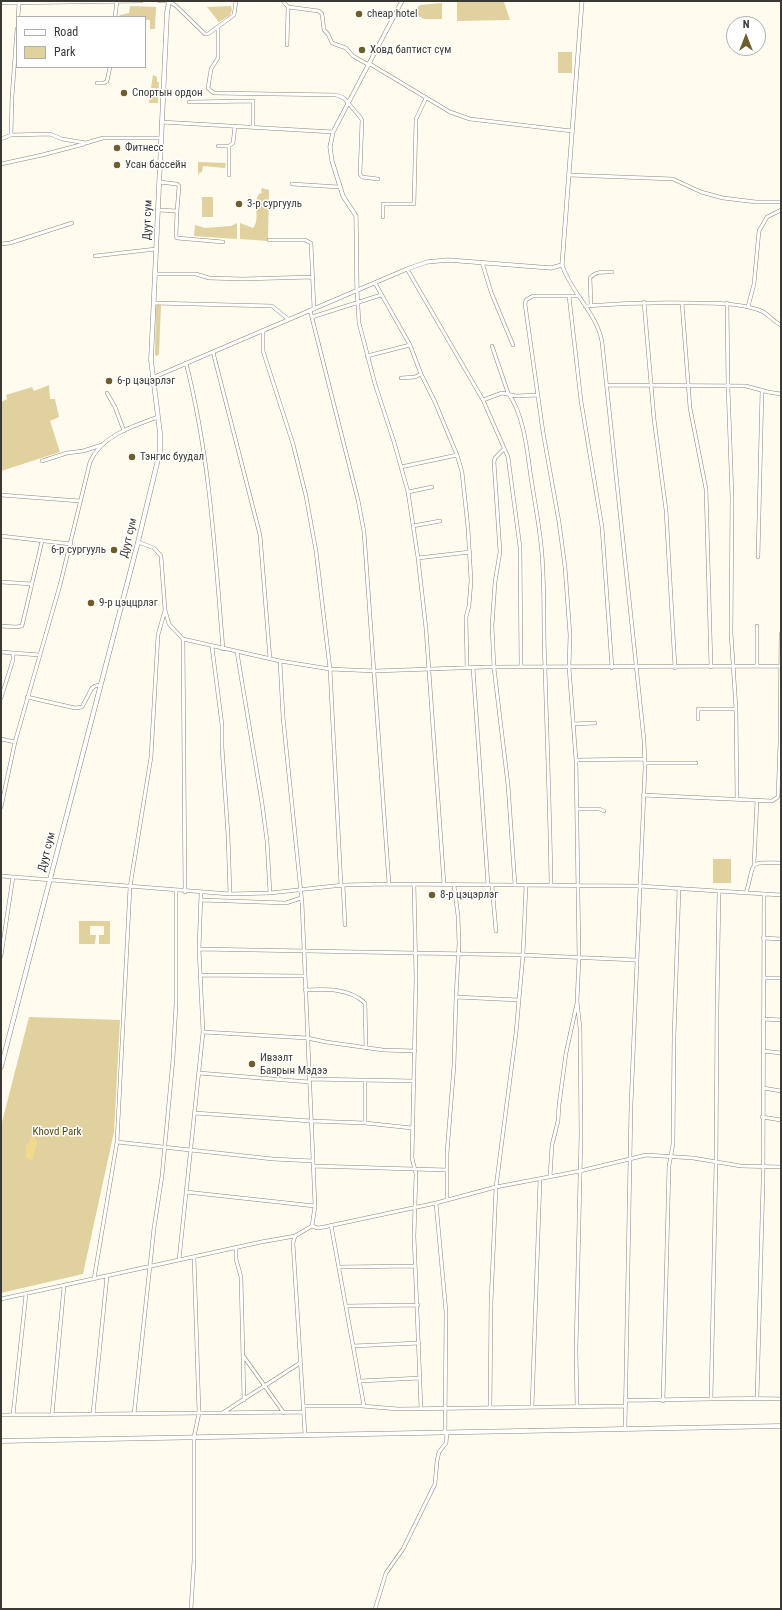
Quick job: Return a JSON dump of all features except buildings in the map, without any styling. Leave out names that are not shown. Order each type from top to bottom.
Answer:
[{"type":"main road","name":"Дуут сум","points":[[1,1067],[138,542],[160,451],[158,417],[152,378],[152,360],[160,138],[169,1]]},
{"type":"main road","points":[[1,1441],[781,1426]]},
{"type":"street","points":[[1,3],[141,1]]},
{"type":"street","points":[[159,1],[169,1],[205,34],[208,34],[234,15],[236,1]]},
{"type":"street","points":[[283,1],[288,7],[287,45]]},
{"type":"street","points":[[402,1],[333,132],[331,141],[331,156],[339,187],[344,199],[356,216],[359,323],[367,356],[408,492],[418,558],[426,629],[444,884]]},
{"type":"street","points":[[582,1],[562,265],[568,279],[600,333],[607,385],[637,668],[645,761],[636,960],[630,1158],[625,1429]]},
{"type":"street","points":[[115,16],[116,2]]},
{"type":"street","points":[[18,16],[19,3]]},
{"type":"street","points":[[288,7],[319,11],[322,14],[324,30],[328,34],[332,43],[346,48],[353,56],[450,112],[465,118],[572,131]]},
{"type":"street","points":[[218,27],[218,58],[211,69],[208,88],[211,91],[214,93],[336,94],[342,97],[349,103],[362,120],[360,174],[365,178],[378,179]]},
{"type":"street","points":[[11,135],[16,42]]},
{"type":"street","points":[[97,83],[104,83],[107,81],[110,68]]},
{"type":"street","points":[[383,217],[383,204],[414,204],[416,119],[426,98]]},
{"type":"street","points":[[190,102],[253,102],[253,128]]},
{"type":"street","points":[[161,122],[333,132]]},
{"type":"street","points":[[229,175],[229,146],[232,143],[235,126]]},
{"type":"street","points":[[1,139],[11,135],[50,134],[62,139],[86,144]]},
{"type":"street","points":[[1,164],[86,144],[103,138],[160,138]]},
{"type":"street","points":[[218,146],[229,146]]},
{"type":"street","points":[[569,175],[673,179],[701,192],[723,198],[756,202],[781,202]]},
{"type":"street","points":[[159,182],[178,185],[177,238],[223,242]]},
{"type":"street","points":[[292,184],[339,187]]},
{"type":"street","points":[[158,210],[177,211]]},
{"type":"street","points":[[748,307],[754,284],[759,231],[767,217],[781,210]]},
{"type":"street","points":[[1,244],[10,243],[72,223]]},
{"type":"street","points":[[270,240],[305,240],[311,243],[312,316],[361,515],[368,576],[389,884]]},
{"type":"street","points":[[95,256],[156,249]]},
{"type":"street","points":[[152,378],[288,319],[427,262],[482,262],[551,268],[562,265]]},
{"type":"street","points":[[482,262],[491,292],[513,345]]},
{"type":"street","points":[[407,269],[483,400],[508,457],[520,547],[521,667]]},
{"type":"street","points":[[591,305],[590,278],[592,274],[599,272],[612,272]]},
{"type":"street","points":[[155,274],[196,274],[209,278],[243,279],[312,277]]},
{"type":"street","points":[[375,283],[410,345],[421,374],[435,402],[457,455],[462,472],[470,552],[470,594],[466,617],[467,668]]},
{"type":"street","points":[[312,316],[381,295]]},
{"type":"street","points":[[577,1406],[576,1350],[581,1134],[580,1028],[577,1001],[579,958],[576,760],[569,667],[570,635],[565,567],[538,395],[526,300],[533,296],[579,296]]},
{"type":"street","points":[[569,296],[581,401],[602,527],[612,668]]},
{"type":"street","points":[[585,306],[644,302],[727,303],[748,307],[766,313],[781,325]]},
{"type":"street","points":[[644,302],[651,386],[666,510],[675,668]]},
{"type":"street","points":[[154,303],[272,306],[288,319]]},
{"type":"street","points":[[682,303],[690,408],[706,489],[711,667]]},
{"type":"street","points":[[727,303],[732,512],[731,633],[736,709],[737,799]]},
{"type":"street","points":[[262,331],[263,351],[293,444],[306,496],[317,559],[330,669],[345,925]]},
{"type":"street","points":[[367,356],[410,345]]},
{"type":"street","points":[[492,346],[508,394],[512,399],[520,420],[527,449],[540,538],[543,578],[549,763],[551,885]]},
{"type":"street","points":[[213,352],[260,535],[270,659]]},
{"type":"street","points":[[186,363],[193,392],[208,481],[223,649]]},
{"type":"street","points":[[401,378],[415,377],[421,374]]},
{"type":"street","points":[[607,385],[688,387],[746,386],[781,394]]},
{"type":"street","points":[[758,557],[762,390]]},
{"type":"street","points":[[107,393],[115,407],[124,431]]},
{"type":"street","points":[[483,400],[502,393],[516,396],[538,395]]},
{"type":"street","points":[[42,461],[67,453],[83,451],[102,444],[124,431],[158,417]]},
{"type":"street","points":[[1,807],[15,742],[70,544],[90,462],[93,454],[102,444]]},
{"type":"street","points":[[504,449],[495,458],[494,462],[500,552],[492,626],[494,668],[508,785],[515,885]]},
{"type":"street","points":[[401,467],[457,455]]},
{"type":"street","points":[[408,492],[432,487]]},
{"type":"street","points":[[1,495],[80,501]]},
{"type":"street","points":[[413,526],[440,521]]},
{"type":"street","points":[[1,536],[70,544]]},
{"type":"street","points":[[1,626],[22,626],[42,540]]},
{"type":"street","points":[[138,542],[154,548],[161,556],[165,610],[169,624],[177,635],[183,639],[280,661],[330,669],[375,671],[428,668],[675,668],[781,666]]},
{"type":"street","points":[[418,558],[470,552]]},
{"type":"street","points":[[1,582],[32,584]]},
{"type":"street","points":[[94,1279],[117,1142],[130,887],[151,757],[158,635],[165,610]]},
{"type":"street","points":[[757,626],[757,666]]},
{"type":"street","points":[[643,795],[772,801],[778,797],[781,714],[781,634]]},
{"type":"street","points":[[183,639],[185,892]]},
{"type":"street","points":[[212,646],[222,726],[230,894]]},
{"type":"street","points":[[1,652],[39,655]]},
{"type":"street","points":[[237,652],[262,803],[267,841],[270,893]]},
{"type":"street","points":[[1,698],[13,660],[13,653]]},
{"type":"street","points":[[280,661],[283,717],[302,898],[304,976],[313,1166],[314,1206],[312,1226]]},
{"type":"street","points":[[472,668],[488,885]]},
{"type":"street","points":[[27,697],[78,708],[82,707],[92,688],[100,685]]},
{"type":"street","points":[[698,719],[698,709],[736,709]]},
{"type":"street","points":[[573,724],[595,723]]},
{"type":"street","points":[[1,739],[15,742]]},
{"type":"street","points":[[576,760],[696,763]]},
{"type":"street","points":[[1,781],[6,781]]},
{"type":"street","points":[[746,893],[754,864],[757,800]]},
{"type":"street","points":[[577,809],[599,809],[604,811]]},
{"type":"street","points":[[754,864],[781,862]]},
{"type":"street","points":[[1,876],[185,892],[230,894],[270,893],[342,885],[444,884],[639,886],[781,895]]},
{"type":"street","points":[[1,956],[13,877]]},
{"type":"street","points":[[414,884],[415,1051],[412,1158],[416,1174],[414,1208],[415,1266],[418,1305],[421,1409]]},
{"type":"street","points":[[447,1200],[447,1170],[454,1065],[458,955],[458,916],[454,885]]},
{"type":"street","points":[[492,885],[496,931]]},
{"type":"street","points":[[490,1408],[491,1303],[496,1187],[519,1000],[523,955],[526,885]]},
{"type":"street","points":[[663,1401],[669,1166],[673,1144],[674,1037],[679,888]]},
{"type":"street","points":[[134,1414],[165,1148],[173,1059],[176,1004],[176,891]]},
{"type":"street","points":[[711,1398],[716,1163],[719,891]]},
{"type":"street","points":[[179,1260],[203,1032],[199,949],[201,893]]},
{"type":"street","points":[[757,1398],[763,1166],[764,894]]},
{"type":"street","points":[[201,900],[286,902],[302,898]]},
{"type":"street","points":[[763,938],[781,939]]},
{"type":"street","points":[[199,949],[262,949],[458,955],[523,955],[636,960]]},
{"type":"street","points":[[200,975],[304,976]]},
{"type":"street","points":[[764,978],[781,978]]},
{"type":"street","points":[[305,990],[344,992],[359,997],[365,1003],[366,1048]]},
{"type":"street","points":[[456,997],[519,1000]]},
{"type":"street","points":[[550,1177],[552,1145],[558,1121],[566,1053],[577,1001]]},
{"type":"street","points":[[764,1020],[781,1020]]},
{"type":"street","points":[[203,1032],[307,1038],[366,1048],[415,1051]]},
{"type":"street","points":[[763,1051],[781,1053]]},
{"type":"street","points":[[199,1073],[309,1080],[414,1081]]},
{"type":"street","points":[[365,1080],[365,1123]]},
{"type":"street","points":[[763,1088],[781,1092]]},
{"type":"street","points":[[195,1112],[311,1121],[365,1123],[412,1128]]},
{"type":"street","points":[[762,1117],[781,1120]]},
{"type":"street","points":[[117,1142],[273,1159],[312,1161]]},
{"type":"street","points":[[1,1299],[236,1247],[295,1236],[312,1226],[318,1228],[414,1208],[496,1187],[580,1171],[646,1155],[693,1158],[716,1163],[781,1167]]},
{"type":"street","points":[[313,1166],[447,1170]]},
{"type":"street","points":[[532,1407],[540,1179]]},
{"type":"street","points":[[186,1192],[314,1206]]},
{"type":"street","points":[[375,1609],[386,1573],[403,1549],[435,1484],[439,1452],[446,1443],[446,1312],[436,1203]]},
{"type":"street","points":[[331,1225],[364,1406]]},
{"type":"street","points":[[295,1236],[293,1243],[305,1435]]},
{"type":"street","points":[[236,1247],[236,1259],[241,1278],[244,1400]]},
{"type":"street","points":[[191,1609],[194,1560],[194,1437],[199,1413],[194,1257]]},
{"type":"street","points":[[339,1267],[415,1266]]},
{"type":"street","points":[[93,1414],[107,1276]]},
{"type":"street","points":[[52,1415],[64,1286]]},
{"type":"street","points":[[13,1415],[26,1294]]},
{"type":"street","points":[[346,1306],[418,1305]]},
{"type":"street","points":[[353,1346],[419,1343]]},
{"type":"street","points":[[244,1357],[284,1412]]},
{"type":"street","points":[[222,1413],[300,1363]]},
{"type":"street","points":[[360,1381],[420,1378]]},
{"type":"street","points":[[626,1400],[663,1401],[711,1398],[781,1399]]},
{"type":"street","points":[[303,1406],[364,1406],[398,1409],[421,1409],[625,1406]]},
{"type":"street","points":[[1,1415],[303,1412]]},
{"type":"green space","points":[[457,2],[504,2],[510,20],[457,21]]},
{"type":"green space","points":[[442,3],[442,19],[424,19],[417,15],[417,8],[420,5]]},
{"type":"green space","points":[[130,6],[156,7],[155,29],[150,29],[150,20],[146,20],[146,16],[120,16],[129,13]]},
{"type":"green space","points":[[231,6],[232,10],[230,15],[219,22],[207,7]]},
{"type":"green space","points":[[558,52],[572,52],[572,73],[558,73]]},
{"type":"green space","points":[[153,75],[157,77],[157,82],[159,82],[158,103],[149,103],[149,97],[155,97],[155,88],[151,88]]},
{"type":"green space","points":[[198,162],[226,163],[225,168],[203,166],[202,172],[199,173],[198,176]]},
{"type":"green space","points":[[262,188],[269,190],[268,241],[240,239],[240,223],[253,228],[255,224],[257,216],[256,202],[259,194],[262,193]]},
{"type":"green space","points":[[202,197],[213,197],[213,217],[202,217]]},
{"type":"green space","points":[[237,223],[237,239],[194,236],[195,225],[205,228],[231,226]]},
{"type":"green space","points":[[156,305],[161,305],[159,354],[157,356],[155,355]]},
{"type":"green space","points":[[49,385],[50,399],[55,399],[59,417],[50,421],[60,452],[1,471],[1,402],[7,399],[6,395],[32,387],[34,391]]},
{"type":"green space","points":[[713,859],[731,859],[731,883],[713,883]]},
{"type":"green space","points":[[79,921],[110,921],[110,944],[99,944],[99,935],[104,935],[104,926],[90,926],[90,935],[96,935],[95,944],[79,944]]},
{"type":"green space","name":"Khovd Park","points":[[29,1017],[120,1020],[114,1132],[83,1274],[1,1293],[1,1126]]},
{"type":"shaded area","points":[[34,1136],[37,1142],[33,1159],[30,1160],[26,1157],[26,1146],[30,1141],[30,1137]]},
{"type":"place","name":"cheap hotel","points":[[359,14]]},
{"type":"place","name":"Ховд баптист сүм","points":[[362,50]]},
{"type":"place","name":"Спортын ордон","points":[[124,93]]},
{"type":"place","name":"Фитнесс","points":[[117,148]]},
{"type":"place","name":"Усан бассейн","points":[[117,165]]},
{"type":"place","name":"3-р сургууль","points":[[239,204]]},
{"type":"place","name":"6-р цэцэрлэг","points":[[109,381]]},
{"type":"place","name":"Тэнгис буудал","points":[[132,457]]},
{"type":"place","name":"6-р сургууль","points":[[114,550]]},
{"type":"place","name":"9-р цэццрлэг","points":[[91,603]]},
{"type":"place","name":"8-р цэцэрлэг","points":[[432,895]]},
{"type":"place","name":"Ивээлт Баярын Мэдээ","points":[[252,1064]]}]
